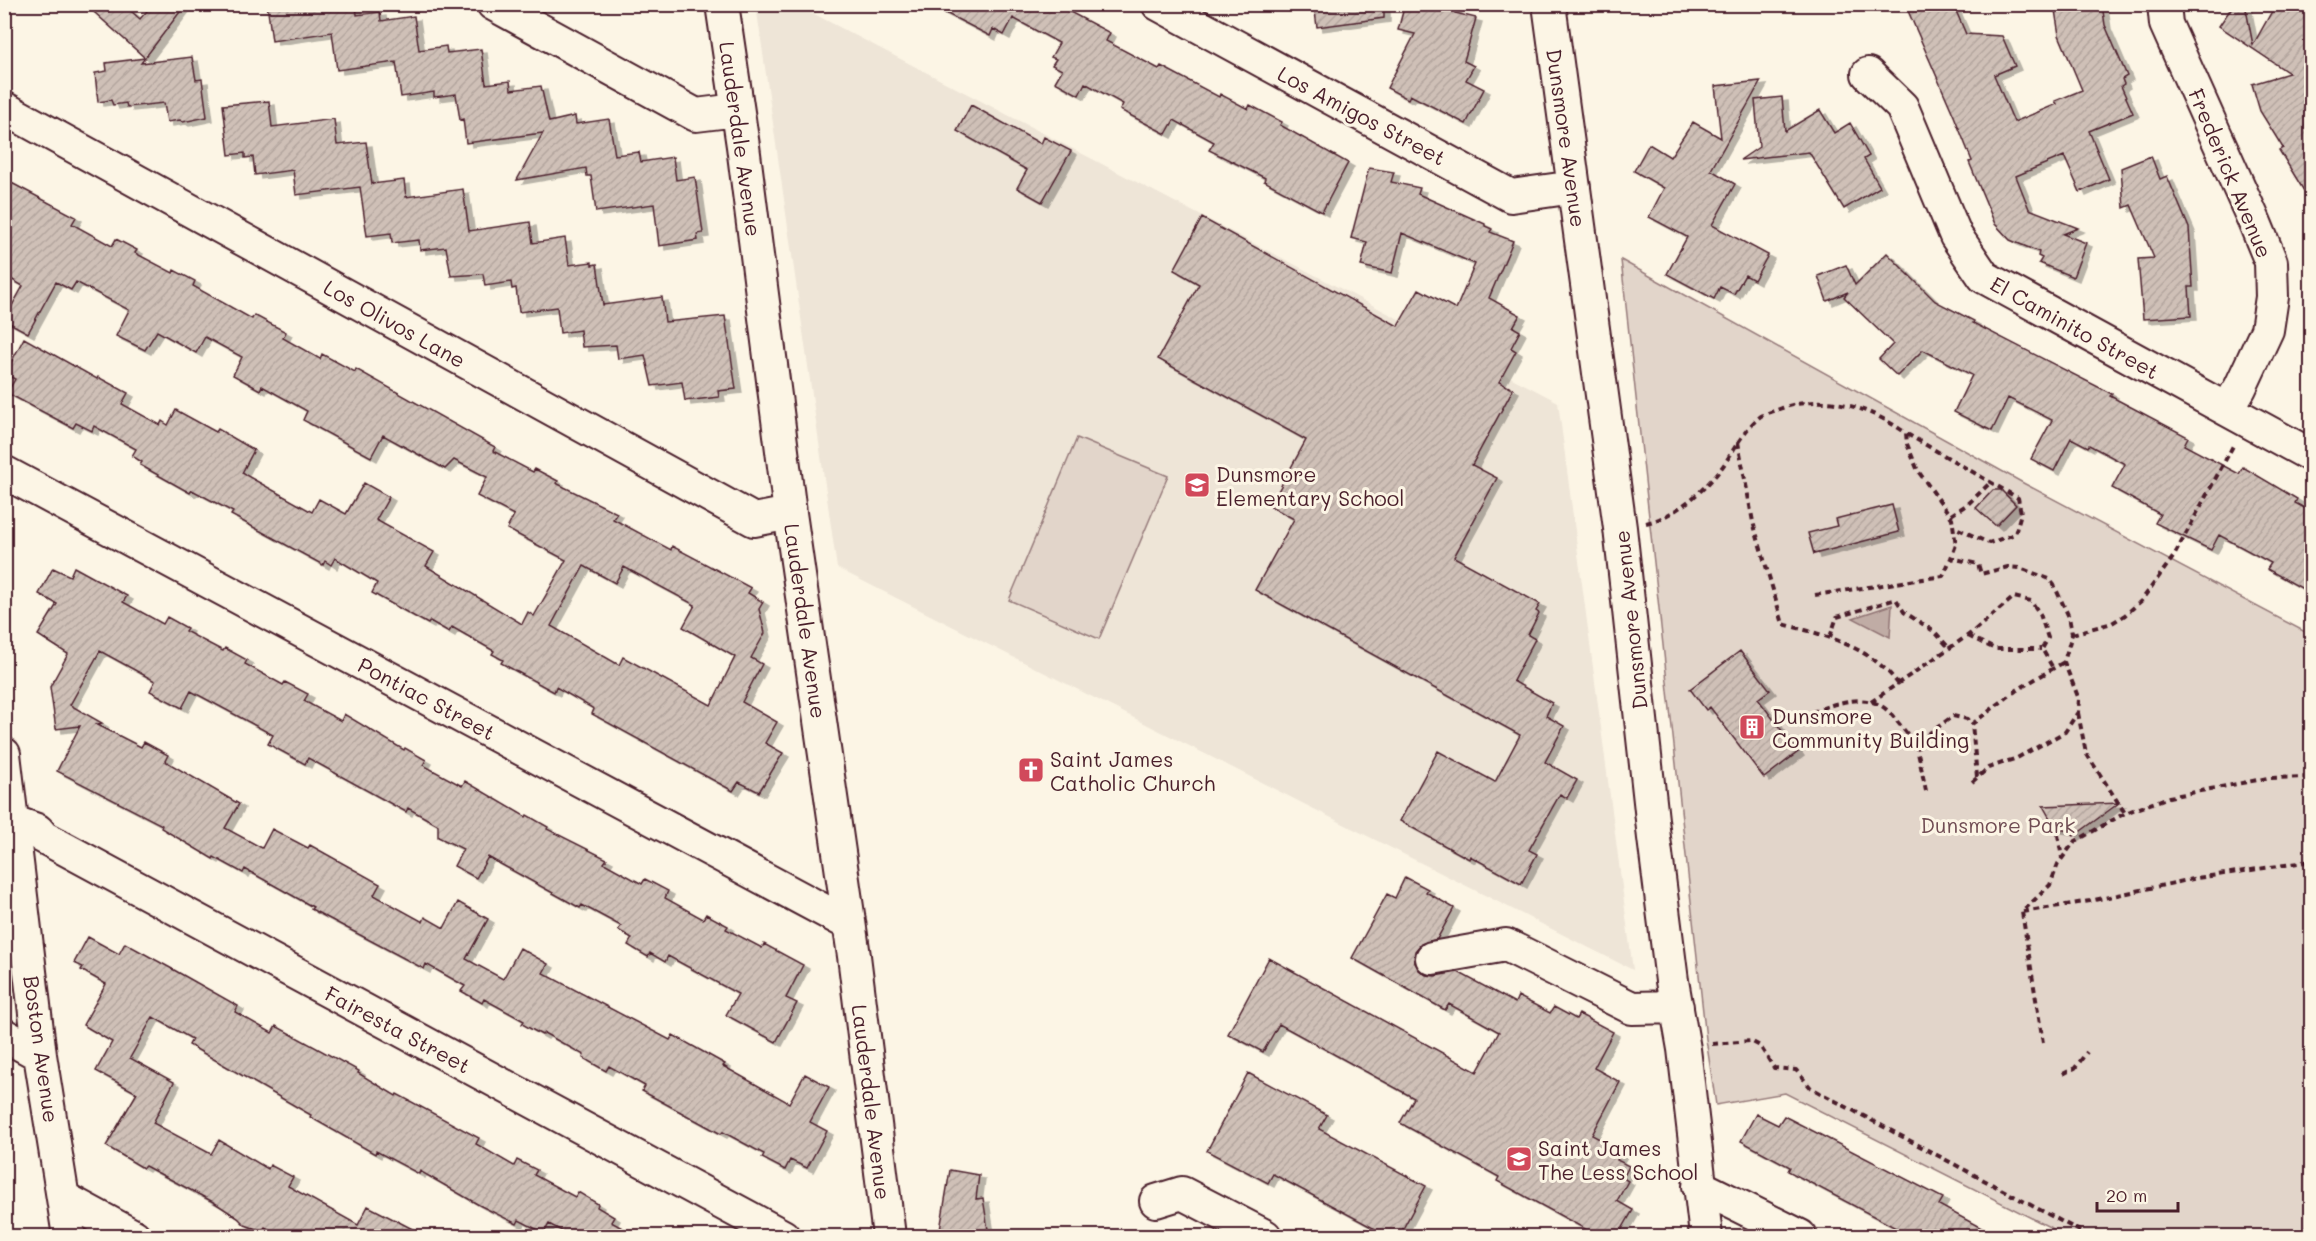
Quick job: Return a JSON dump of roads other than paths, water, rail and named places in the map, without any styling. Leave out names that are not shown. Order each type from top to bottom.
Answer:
[{"type":"street","points":[[493,4],[696,115],[737,110]]},
{"type":"street","name":"Lauderdale Avenue","points":[[722,4],[890,1236]]},
{"type":"street","name":"Los Amigos Street","points":[[1158,4],[1511,196],[1574,187]]},
{"type":"street","name":"Dunsmore Avenue","points":[[1550,4],[1620,528],[1654,838],[1684,1049],[1706,1236]]},
{"type":"street","name":"Frederick Avenue","points":[[2164,4],[2166,24],[2271,262],[2272,297],[2267,330],[2240,388],[2237,415]]},
{"type":"street","name":"El Caminito Street","points":[[1868,74],[1902,106],[1956,236],[1984,277],[2312,456]]},
{"type":"street","name":"Los Olivos Lane","points":[[4,108],[754,520],[790,513]]},
{"type":"street","name":"Pontiac Street","points":[[4,472],[849,924]]},
{"type":"street","name":"Boston Avenue","points":[[4,754],[14,822],[40,1055],[69,1236]]},
{"type":"street","name":"Fairesta Street","points":[[14,822],[37,830],[43,837],[783,1236]]},
{"type":"street","points":[[1432,958],[1506,945],[1632,1008],[1677,1007]]},
{"type":"street","points":[[4,1035],[40,1055]]},
{"type":"street","points":[[1699,1186],[1800,1236]]},
{"type":"street","points":[[1156,1201],[1182,1193],[1265,1236]]},
{"type":"street","points":[[64,1198],[134,1236]]},
{"type":"place","name":"Dunsmore Elementary School","points":[[1197,485]]},
{"type":"place","name":"Dunsmore Community Building","points":[[1752,727]]},
{"type":"place","name":"Saint James Catholic Church","points":[[1031,770]]},
{"type":"place","name":"Saint James The Less School","points":[[1519,1159]]},
{"type":"park label","name":"Dunsmore Park","points":[[1998,824]]}]
